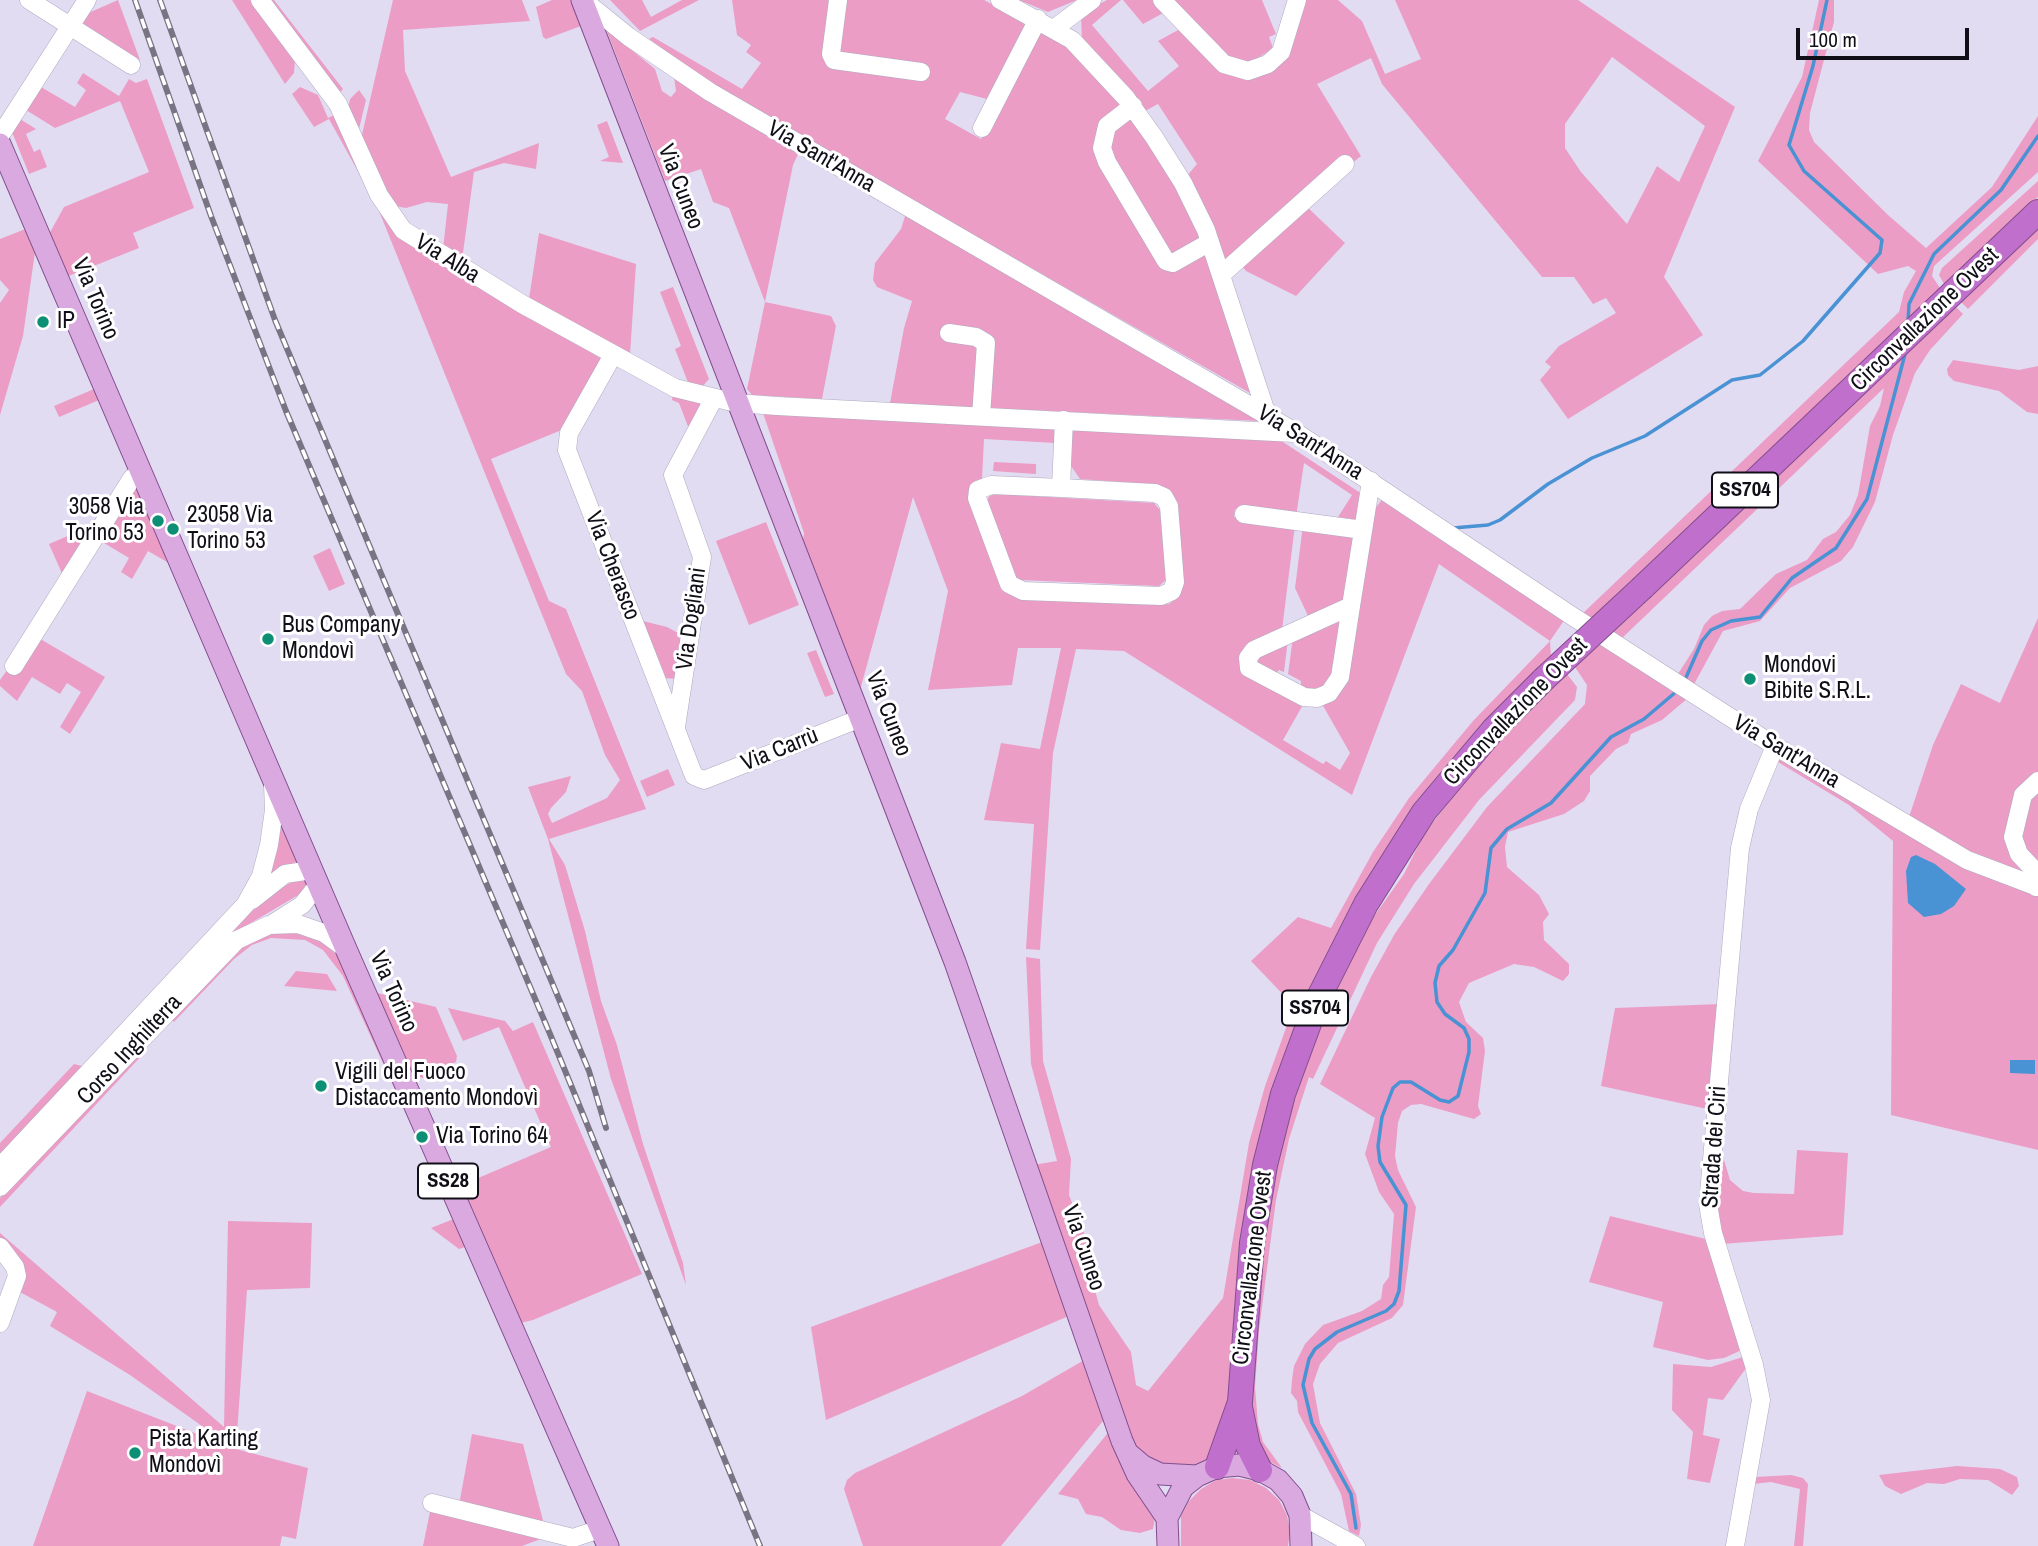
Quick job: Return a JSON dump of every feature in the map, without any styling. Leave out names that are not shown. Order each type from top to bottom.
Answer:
[{"type":"highway","name":"Circonvallazione Ovest","points":[[1240,1402],[1252,1243],[1265,1165],[1283,1094],[1318,999],[1366,904],[1424,812],[1493,730],[1544,679],[2033,217]]},
{"type":"highway","name":"SS704","points":[[1240,1402],[1248,1446],[1260,1469]]},
{"type":"highway","name":"SS704","points":[[1207,1471],[1240,1402]]},
{"type":"main road","name":"Via Cuneo","points":[[582,0],[955,962],[1128,1454],[1147,1490],[1167,1518]]},
{"type":"main road","name":"Via Torino","points":[[0,144],[315,878],[604,1537]]},
{"type":"main road","points":[[1128,1454],[1143,1466],[1160,1474],[1207,1471],[1239,1465],[1260,1469]]},
{"type":"main road","name":"SS704","points":[[1260,1469],[1278,1480],[1292,1496],[1300,1515],[1301,1546]]},
{"type":"main road","name":"SS704","points":[[1168,1546],[1167,1518],[1183,1487],[1207,1471]]},
{"type":"street","points":[[29,0],[131,65]]},
{"type":"street","points":[[0,136],[87,0]]},
{"type":"street","name":"Via Alba","points":[[260,0],[338,104],[379,195],[403,230],[463,269],[675,388],[736,402],[1297,433]]},
{"type":"street","name":"Via Sant'Anna","points":[[582,0],[635,41],[710,92],[1297,433],[1680,687],[1775,746],[1967,860],[2037,887],[2038,874],[2019,854],[2013,837],[2023,795],[2038,781]]},
{"type":"street","points":[[838,0],[831,54],[834,60],[920,72]]},
{"type":"street","points":[[1000,0],[1055,28],[1078,46],[1133,106],[1183,183],[1210,242],[1268,415]]},
{"type":"street","points":[[1055,28],[1092,0]]},
{"type":"street","points":[[1162,0],[1224,64],[1248,71],[1268,64],[1281,52],[1297,0]]},
{"type":"street","points":[[982,128],[1038,19]]},
{"type":"street","points":[[1133,106],[1107,126],[1101,148],[1107,162],[1166,261],[1173,263],[1210,242]]},
{"type":"street","points":[[1221,275],[1345,164]]},
{"type":"street","points":[[949,333],[976,337],[986,343],[981,416]]},
{"type":"street","name":"Via Cherasco","points":[[613,355],[569,433],[568,450],[698,780]]},
{"type":"street","name":"Via Dogliani","points":[[676,728],[702,557],[673,475],[714,398]]},
{"type":"street","points":[[1061,488],[1064,420]]},
{"type":"street","points":[[14,666],[132,478],[143,474]]},
{"type":"street","points":[[1351,606],[1254,650],[1248,658],[1249,667],[1304,697],[1317,698],[1329,693],[1340,677],[1371,481]]},
{"type":"street","points":[[987,485],[1061,488],[1155,493],[1164,497],[1168,506],[1175,582],[1171,592],[1161,596],[1023,591],[1011,587],[977,498],[978,490],[987,485]]},
{"type":"street","points":[[1244,514],[1363,530]]},
{"type":"street","name":"Via Carrù","points":[[698,780],[704,780],[861,718]]},
{"type":"street","name":"Strada dei Ciri","points":[[1734,1546],[1761,1400],[1754,1365],[1713,1233],[1708,1204],[1740,848],[1752,798],[1775,746]]},
{"type":"street","name":"Corso Inghilterra","points":[[0,1187],[245,905],[261,876],[271,836],[274,810],[271,771]]},
{"type":"street","name":"Corso Inghilterra","points":[[0,1167],[138,1031],[228,948],[247,934],[269,925],[302,905],[315,878],[285,874],[245,905]]},
{"type":"street","name":"Corso Inghilterra","points":[[269,925],[306,926],[324,933],[346,949]]},
{"type":"street","points":[[0,1247],[12,1261],[17,1276],[0,1323]]},
{"type":"street","name":"Via Torino","points":[[432,1503],[566,1541],[578,1537],[604,1537]]},
{"type":"street","points":[[1300,1515],[1320,1529],[1356,1546]]},
{"type":"shaded area","points":[[118,0],[140,60],[81,22],[86,14]]},
{"type":"shaded area","points":[[232,0],[250,0],[295,60],[294,73],[285,84]]},
{"type":"shaded area","points":[[268,0],[274,0],[343,89],[339,94]]},
{"type":"shaded area","points":[[393,0],[522,0],[530,21],[403,30],[405,71],[451,177],[539,143],[536,169],[504,163],[474,172],[462,260],[443,249],[448,204],[427,202],[406,208],[394,206],[361,139]]},
{"type":"shaded area","points":[[552,0],[571,0],[581,26],[546,39],[543,37],[536,7]]},
{"type":"shaded area","points":[[610,0],[642,0],[651,17],[682,0],[699,0],[640,31]]},
{"type":"shaded area","points":[[732,0],[833,0],[839,57],[843,0],[984,0],[1030,24],[991,100],[960,92],[945,119],[981,139],[1039,28],[1062,42],[1126,107],[1099,142],[1163,265],[1206,248],[1250,393],[720,90],[649,39],[653,37],[742,89],[761,63],[746,52],[751,45],[737,35]]},
{"type":"shaded area","points":[[1019,0],[1077,0],[1048,12]]},
{"type":"shaded area","points":[[1107,0],[1121,0],[1092,25],[1148,91],[1179,66],[1158,41],[1180,29],[1225,73],[1243,78],[1291,48],[1304,0],[1338,0],[1362,21],[1385,74],[1421,59],[1395,0],[1578,0],[1735,107],[1664,277],[1703,335],[1568,419],[1540,380],[1551,367],[1545,362],[1559,346],[1616,313],[1606,298],[1593,304],[1574,277],[1542,277],[1382,84],[1371,58],[1317,84],[1361,156],[1224,267],[1186,177],[1197,164],[1158,104],[1145,111],[1082,39],[1081,17],[1086,11]],"holes":[[[1612,57],[1705,126],[1679,182],[1657,166],[1627,224],[1581,172],[1565,148],[1565,124]]]},
{"type":"shaded area","points":[[1123,0],[1153,0],[1165,12],[1143,24]]},
{"type":"shaded area","points":[[1171,0],[1262,0],[1276,34],[1269,37],[1273,48],[1249,64],[1230,60]]},
{"type":"shaded area","points":[[1819,0],[1834,0],[1834,22],[1810,113],[1809,130],[1814,142],[1888,215],[1926,248],[1992,187],[2038,116],[2038,172],[1934,266],[1932,276],[1940,288],[1590,621],[1581,615],[1899,312],[1904,292],[1916,271],[1908,266],[1878,274],[1758,161],[1802,77]]},
{"type":"shaded area","points":[[606,29],[655,69],[662,91],[671,97],[676,91],[674,77],[799,152],[793,165],[765,302],[729,208],[713,202],[701,169],[665,181]]},
{"type":"shaded area","points":[[83,73],[119,96],[129,79],[136,83],[147,79],[194,208],[133,233],[139,248],[66,277],[48,236],[64,207],[149,172],[120,101],[55,128],[26,110],[41,87],[75,107],[86,90],[77,83]]},
{"type":"shaded area","points":[[300,87],[318,95],[328,118],[336,114],[394,231],[402,240],[604,360],[564,429],[491,459],[549,601],[566,609],[646,809],[549,839],[565,865],[643,1144],[683,1263],[686,1285],[611,1079],[548,839],[528,787],[571,776],[566,792],[548,814],[552,823],[607,798],[620,780],[605,755],[582,691],[566,674],[377,206],[329,119],[314,127],[292,94]]},
{"type":"shaded area","points":[[359,90],[366,100],[358,133],[348,109],[350,99]]},
{"type":"shaded area","points":[[1130,112],[1175,181],[1204,242],[1174,259],[1105,147],[1109,131]]},
{"type":"shaded area","points":[[20,119],[36,129],[26,134],[34,152],[40,149],[47,167],[29,174],[12,132]]},
{"type":"shaded area","points":[[607,121],[623,163],[600,161],[609,157],[597,125]]},
{"type":"shaded area","points":[[2038,181],[2038,197],[1944,284],[1939,275],[1942,268]]},
{"type":"shaded area","points":[[1305,205],[1345,243],[1296,296],[1246,271],[1240,264]]},
{"type":"shaded area","points":[[906,213],[1259,421],[986,408],[979,342],[978,408],[890,403],[904,328],[912,301],[877,287],[873,280],[875,263],[901,229]]},
{"type":"shaded area","points":[[2038,226],[2038,239],[1968,309],[1960,301]]},
{"type":"shaded area","points":[[28,228],[36,245],[23,336],[0,415],[0,303],[9,290],[0,280],[0,239]]},
{"type":"shaded area","points":[[539,233],[636,264],[630,355],[529,299]]},
{"type":"shaded area","points":[[673,287],[709,379],[702,387],[689,385],[675,349],[681,346],[660,292]]},
{"type":"shaded area","points":[[765,302],[831,316],[836,326],[822,399],[752,395],[747,389]]},
{"type":"shaded area","points":[[1955,306],[1963,314],[1930,350],[1915,373],[1893,435],[1875,502],[1853,547],[1841,561],[1790,588],[1760,621],[1723,631],[1692,688],[1676,677],[1694,649],[1704,625],[1712,616],[1722,611],[1740,609],[1776,574],[1807,560],[1823,539],[1836,532],[1850,515],[1858,495],[1870,426],[1880,406],[1884,388],[1620,640],[1610,633]]},
{"type":"shaded area","points":[[1953,360],[2019,370],[2038,366],[2038,414],[2027,412],[1999,391],[1954,381],[1948,375],[1947,369]]},
{"type":"shaded area","points":[[94,389],[99,400],[59,417],[54,406]]},
{"type":"shaded area","points":[[673,394],[703,402],[689,429],[679,403],[672,400]]},
{"type":"shaded area","points":[[763,413],[1056,428],[1055,443],[984,439],[982,479],[974,483],[972,505],[1003,590],[1020,599],[1153,605],[1169,604],[1178,597],[1174,497],[1158,485],[1080,479],[1069,463],[1071,429],[1280,440],[1362,494],[1358,520],[1338,517],[1352,495],[1304,463],[1296,517],[1235,509],[1234,517],[1295,525],[1282,630],[1244,652],[1304,703],[1283,740],[1323,764],[1326,761],[1340,770],[1350,753],[1322,704],[1334,698],[1374,510],[1384,497],[1565,619],[1550,641],[1439,564],[1352,795],[1124,651],[1076,649],[1053,753],[1040,950],[1026,949],[1034,824],[984,820],[1001,743],[1040,749],[1061,648],[1018,648],[1012,685],[928,690],[948,591],[913,497],[859,694],[802,545],[804,533]]},
{"type":"shaded area","points":[[994,462],[1036,464],[1036,474],[993,471]]},
{"type":"shaded area","points":[[128,489],[140,489],[174,566],[148,551],[132,579],[121,572],[129,558],[104,543],[100,535]]},
{"type":"shaded area","points":[[996,494],[1154,503],[1160,510],[1166,580],[1159,586],[1020,580],[1015,577],[987,502],[989,496]]},
{"type":"shaded area","points":[[766,522],[799,605],[749,625],[716,541]]},
{"type":"shaded area","points":[[98,523],[64,578],[49,544]]},
{"type":"shaded area","points":[[1303,525],[1356,533],[1344,601],[1309,618],[1295,588]]},
{"type":"shaded area","points":[[330,548],[345,584],[329,591],[313,556]]},
{"type":"shaded area","points":[[2038,618],[2038,775],[2015,802],[2030,877],[1984,860],[1909,817],[1933,745],[1961,684],[2000,703]]},
{"type":"shaded area","points":[[1333,620],[1343,621],[1335,672],[1325,689],[1301,690],[1301,681],[1288,674],[1293,637]]},
{"type":"shaded area","points":[[643,621],[667,627],[682,635],[675,679],[666,678]]},
{"type":"shaded area","points":[[37,637],[105,677],[70,734],[60,727],[81,692],[67,683],[60,694],[32,677],[17,701],[0,686],[0,680],[10,666]]},
{"type":"shaded area","points":[[1288,639],[1284,672],[1279,670],[1273,676],[1259,668],[1253,658]]},
{"type":"shaded area","points":[[1550,641],[1551,657],[1410,814],[1350,910],[1236,1291],[1230,1395],[1215,1456],[1193,1469],[1157,1465],[1133,1446],[1033,1165],[1057,1161],[1031,1064],[1026,957],[1040,959],[1043,1061],[1071,1159],[1069,1195],[1091,1251],[1099,1305],[1131,1352],[1136,1385],[1148,1391],[1223,1298],[1249,1143],[1265,1086],[1294,1006],[1251,961],[1298,917],[1331,928],[1373,852],[1409,798],[1473,721]]},
{"type":"shaded area","points":[[1601,642],[1688,698],[1662,720],[1631,734],[1628,743],[1616,749],[1590,776],[1590,791],[1584,801],[1564,814],[1508,832],[1505,847],[1507,867],[1539,895],[1549,914],[1543,922],[1544,940],[1569,964],[1569,974],[1563,981],[1534,967],[1514,964],[1469,983],[1459,1002],[1466,1022],[1483,1038],[1485,1051],[1478,1106],[1481,1114],[1474,1119],[1421,1104],[1411,1105],[1402,1111],[1398,1123],[1395,1156],[1398,1170],[1416,1207],[1403,1305],[1392,1318],[1338,1343],[1320,1364],[1313,1384],[1320,1423],[1356,1494],[1361,1525],[1359,1536],[1349,1531],[1341,1494],[1298,1412],[1297,1401],[1291,1393],[1292,1380],[1294,1366],[1305,1344],[1323,1325],[1362,1311],[1381,1299],[1383,1285],[1389,1277],[1394,1214],[1379,1192],[1365,1154],[1375,1118],[1320,1084],[1371,977],[1394,935],[1429,884],[1487,807],[1585,704],[1587,685],[1575,667]]},
{"type":"shaded area","points":[[816,650],[834,694],[825,697],[807,653]]},
{"type":"shaded area","points":[[1567,674],[1577,687],[1575,700],[1479,800],[1414,884],[1377,943],[1313,1079],[1309,1077],[1289,1139],[1276,1200],[1259,1330],[1255,1387],[1258,1424],[1263,1442],[1282,1468],[1270,1462],[1258,1443],[1250,1408],[1252,1329],[1270,1192],[1295,1093],[1333,993],[1367,926],[1404,874],[1424,834],[1479,763]]},
{"type":"shaded area","points":[[1778,756],[2038,894],[2038,1150],[1891,1115],[1893,841],[1849,805],[1773,759]]},
{"type":"shaded area","points":[[668,769],[675,785],[647,797],[640,781]]},
{"type":"shaded area","points":[[2038,787],[2038,864],[2025,852],[2018,838],[2033,790]]},
{"type":"shaded area","points":[[283,822],[300,861],[282,867],[268,876]]},
{"type":"shaded area","points":[[297,879],[305,880],[308,884],[300,894],[239,930],[160,1005],[250,913],[274,892]]},
{"type":"shaded area","points":[[278,931],[303,933],[323,942],[342,960],[402,1095],[398,1096],[343,976],[323,950],[305,940],[271,938],[252,945],[234,959],[174,1022],[170,1018],[248,941]]},
{"type":"shaded area","points":[[296,971],[327,974],[337,991],[284,986]]},
{"type":"shaded area","points":[[373,992],[436,1007],[457,1056],[456,1062],[423,1078],[408,1074]]},
{"type":"shaded area","points":[[1721,1004],[1712,1110],[1601,1086],[1615,1008]]},
{"type":"shaded area","points":[[448,1008],[505,1021],[513,1031],[533,1022],[642,1274],[533,1320],[516,1324],[457,1187],[551,1147],[499,1027],[463,1041]]},
{"type":"shaded area","points":[[142,1050],[146,1051],[0,1207],[0,1198]]},
{"type":"shaded area","points":[[74,1064],[86,1067],[0,1159],[0,1143]]},
{"type":"shaded area","points":[[1720,1146],[1730,1180],[1743,1191],[1754,1193],[1794,1194],[1797,1150],[1848,1153],[1843,1235],[1721,1244],[1715,1223]]},
{"type":"shaded area","points":[[1610,1216],[1710,1240],[1744,1349],[1724,1358],[1708,1360],[1653,1347],[1663,1302],[1589,1282]]},
{"type":"shaded area","points":[[456,1218],[468,1246],[459,1249],[431,1228]]},
{"type":"shaded area","points":[[228,1221],[312,1223],[310,1288],[247,1290],[236,1449],[308,1468],[296,1539],[282,1536],[280,1546],[33,1546],[87,1391],[233,1448],[130,1375],[50,1326],[57,1312],[18,1291],[0,1242],[0,1233],[224,1427]]},
{"type":"shaded area","points":[[1045,1241],[1071,1315],[826,1420],[811,1327]]},
{"type":"shaded area","points":[[1746,1356],[1749,1364],[1723,1400],[1708,1398],[1703,1435],[1720,1439],[1710,1483],[1687,1479],[1693,1432],[1672,1410],[1673,1364],[1711,1367]]},
{"type":"shaded area","points":[[1086,1359],[1107,1416],[1001,1546],[863,1546],[844,1489],[847,1480],[855,1473],[1022,1396]]},
{"type":"shaded area","points":[[1111,1429],[1155,1518],[1153,1529],[1140,1533],[1121,1530],[1102,1517],[1086,1514],[1078,1499],[1058,1494]]},
{"type":"shaded area","points":[[472,1434],[523,1444],[545,1528],[459,1505]]},
{"type":"shaded area","points":[[1957,1466],[2000,1469],[2017,1477],[2019,1486],[2012,1495],[1988,1480],[1960,1479],[1944,1484],[1927,1483],[1901,1494],[1885,1486],[1879,1475]]},
{"type":"shaded area","points":[[1791,1475],[1803,1478],[1808,1484],[1803,1546],[1794,1546],[1800,1489],[1771,1482],[1753,1484],[1755,1477]]},
{"type":"shaded area","points":[[1216,1480],[1250,1480],[1266,1488],[1279,1500],[1287,1515],[1290,1532],[1288,1546],[1181,1546],[1181,1516],[1189,1501],[1201,1489]]},
{"type":"shaded area","points":[[431,1507],[546,1537],[522,1546],[423,1546]]},
{"type":"water","points":[[1916,855],[1935,864],[1966,889],[1954,906],[1941,914],[1924,917],[1908,903],[1906,871],[1911,857]]},
{"type":"water","points":[[2010,1060],[2035,1060],[2035,1074],[2010,1073]]},
{"type":"waterway","points":[[1453,528],[1488,525],[1500,520],[1548,484],[1592,458],[1645,436],[1732,380],[1760,375],[1803,341],[1880,253],[1882,240],[1804,171],[1789,145],[1813,66],[1827,0]]},
{"type":"waterway","points":[[1908,322],[1909,304],[1934,254],[2001,190],[2038,136]]},
{"type":"waterway","points":[[1684,682],[1702,641],[1711,630],[1731,621],[1760,617],[1792,578],[1836,548],[1867,499],[1905,354]]},
{"type":"waterway","points":[[1356,1528],[1351,1494],[1312,1423],[1303,1385],[1309,1359],[1315,1349],[1337,1332],[1386,1311],[1394,1304],[1399,1291],[1406,1205],[1380,1162],[1378,1146],[1382,1117],[1393,1088],[1400,1082],[1411,1082],[1440,1100],[1449,1102],[1458,1096],[1469,1052],[1469,1039],[1464,1028],[1445,1014],[1437,1002],[1435,983],[1439,966],[1453,950],[1485,893],[1491,848],[1507,829],[1551,803],[1611,737],[1644,719],[1677,691]]},
{"type":"railway","points":[[135,0],[211,216],[286,411],[550,1034],[760,1546]]},
{"type":"railway","points":[[160,0],[275,320],[589,1071],[606,1128]]},
{"type":"place","name":"IP","points":[[43,322]]},
{"type":"place","name":"3058 Via Torino 53","points":[[158,521]]},
{"type":"place","name":"23058 Via Torino 53","points":[[173,529]]},
{"type":"place","name":"Bus Company Mondovì","points":[[268,639]]},
{"type":"place","name":"Mondovi Bibite S.R.L.","points":[[1750,679]]},
{"type":"place","name":"Vigili del Fuoco Distaccamento Mondovì","points":[[321,1086]]},
{"type":"place","name":"Via Torino 64","points":[[422,1137]]},
{"type":"place","name":"Pista Karting Mondovì","points":[[135,1453]]}]
